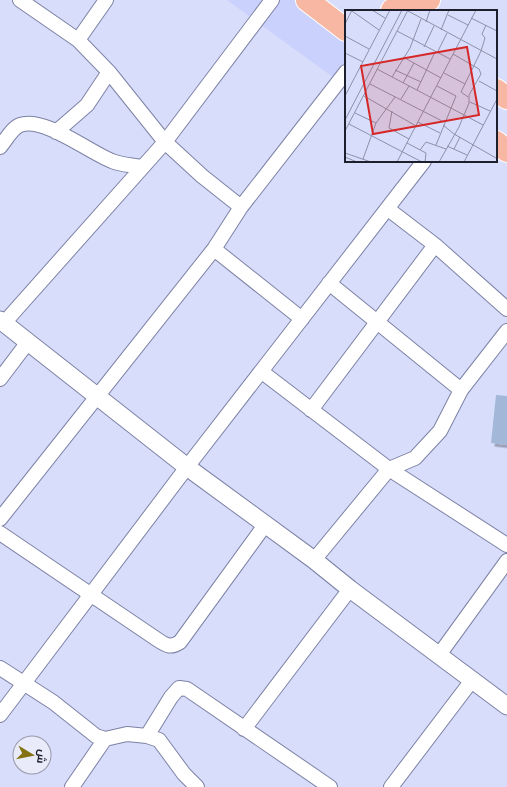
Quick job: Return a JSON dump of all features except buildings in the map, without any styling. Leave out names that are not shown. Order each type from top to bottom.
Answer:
[{"type":"main road","points":[[307,0],[345,29]]},
{"type":"main road","points":[[388,7],[410,9],[428,0]]},
{"type":"main road","points":[[497,91],[507,98]]},
{"type":"main road","points":[[497,143],[507,151]]},
{"type":"street","points":[[20,0],[78,40],[109,72],[165,142],[202,176],[241,207]]},
{"type":"street","points":[[78,40],[106,0]]},
{"type":"street","points":[[272,0],[165,142],[2,321],[96,397],[187,467],[265,526],[314,560],[350,589],[473,679],[507,706]]},
{"type":"street","points":[[56,132],[87,105],[109,72]]},
{"type":"street","points":[[0,518],[214,250],[241,207],[345,73]]},
{"type":"street","points":[[0,147],[15,127],[22,124],[38,124],[113,162],[142,167]]},
{"type":"street","points":[[0,716],[90,594],[187,467],[423,162]]},
{"type":"street","points":[[388,209],[435,245],[507,309]]},
{"type":"street","points":[[311,410],[435,245]]},
{"type":"street","points":[[214,250],[302,319]]},
{"type":"street","points":[[329,283],[376,323],[461,390]]},
{"type":"street","points":[[314,560],[388,469],[416,458],[440,431],[461,390],[507,331]]},
{"type":"street","points":[[0,380],[28,342]]},
{"type":"street","points":[[262,372],[388,469],[507,546]]},
{"type":"street","points":[[0,533],[158,640],[168,646],[173,646],[180,642],[265,526]]},
{"type":"street","points":[[439,655],[506,565]]},
{"type":"street","points":[[244,729],[350,589]]},
{"type":"street","points":[[0,668],[53,702],[91,732],[105,739],[127,734],[147,736],[159,740],[184,774],[197,787]]},
{"type":"street","points":[[391,787],[473,679]]},
{"type":"street","points":[[147,736],[171,697],[179,688],[187,689],[330,787]]},
{"type":"street","points":[[72,787],[105,739]]},
{"type":"shaded area","points":[[227,0],[304,0],[345,31],[345,76],[337,80]]}]
